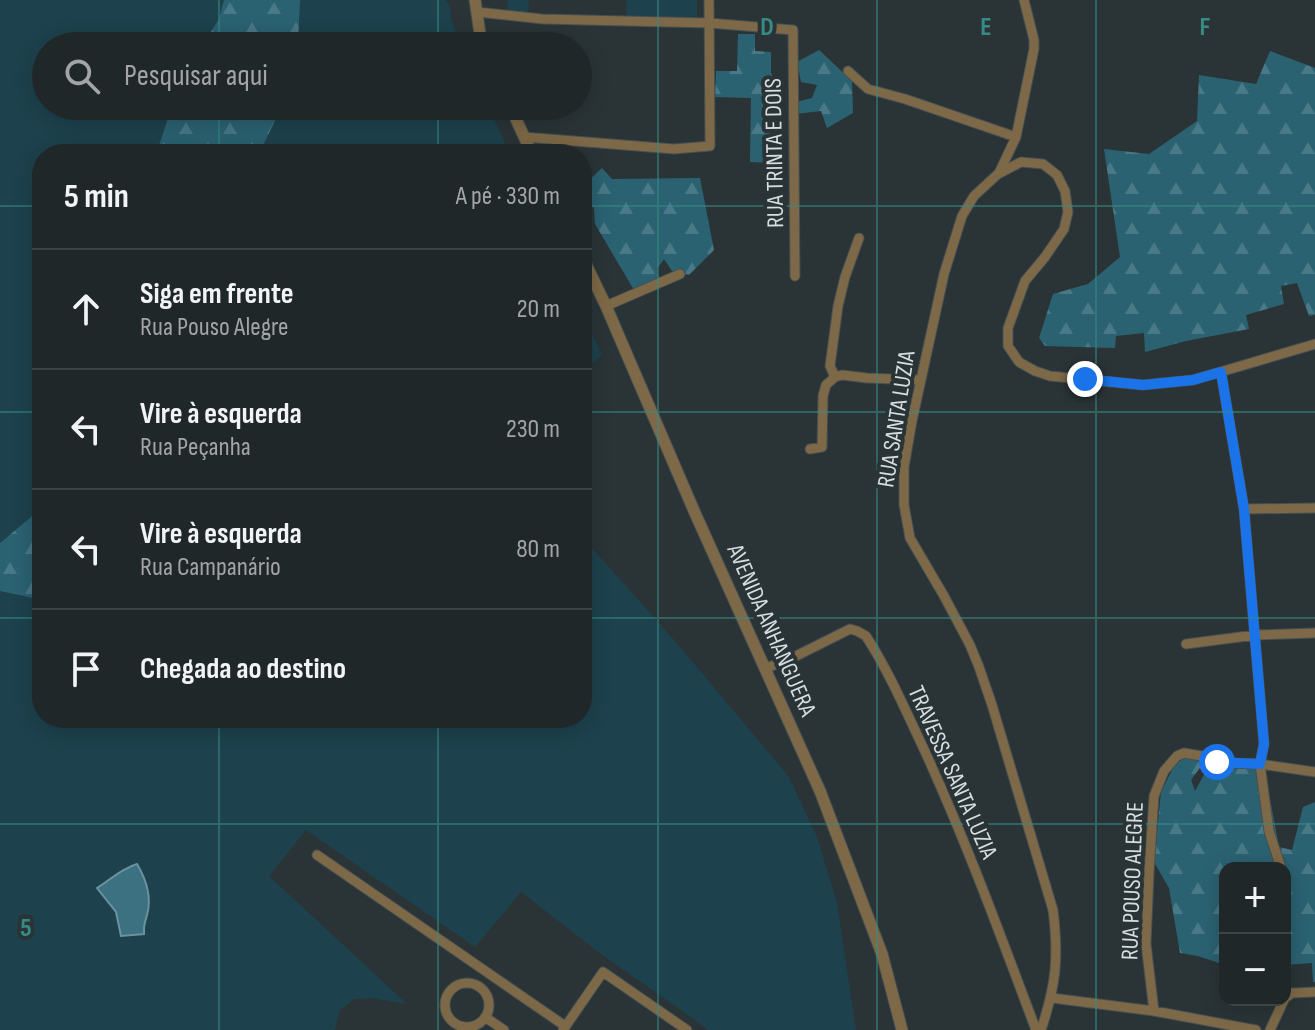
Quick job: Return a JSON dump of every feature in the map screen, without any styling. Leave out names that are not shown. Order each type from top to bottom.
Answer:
[{"type":"street","points":[[524,137],[674,149],[710,146],[709,0]]},
{"type":"street","name":"RUA SANTA LUZIA","points":[[1024,0],[1034,49],[1016,137],[999,173],[974,196],[962,216],[944,274],[919,380],[904,467],[904,505],[910,538],[970,645],[992,705],[1053,910],[1057,942],[1052,998],[1038,1030]]},
{"type":"street","points":[[480,32],[476,6],[542,19],[709,23]]},
{"type":"street","name":"RUA TRINTA E DOIS","points":[[709,23],[793,30],[795,276]]},
{"type":"street","points":[[848,71],[868,89],[1016,137]]},
{"type":"street","points":[[516,120],[527,144]]},
{"type":"street","points":[[999,173],[1021,162],[1043,164],[1057,175],[1065,191],[1068,212],[1064,229],[1025,281],[1008,328],[1008,346],[1019,362],[1035,371],[1050,376],[1143,385],[1193,380],[1312,347]]},
{"type":"street","points":[[835,377],[830,366],[838,306],[859,238]]},
{"type":"street","points":[[606,306],[680,274]]},
{"type":"street","name":"AVENIDA ANHANGUERA","points":[[592,277],[820,791],[882,954],[902,1030]]},
{"type":"street","points":[[1221,372],[1244,509],[1264,744],[1260,764],[1269,831],[1279,862]]},
{"type":"street","points":[[810,449],[822,447],[823,396],[826,385],[835,377],[919,380]]},
{"type":"street","points":[[1244,509],[1315,508]]},
{"type":"street","name":"TRAVESSA SANTA LUZIA","points":[[766,668],[850,629],[866,636],[940,784],[1038,1030]]},
{"type":"street","points":[[1186,644],[1255,635],[1315,633]]},
{"type":"street","name":"RUA POUSO ALEGRE","points":[[1154,1011],[1146,944],[1154,796],[1160,778],[1170,763],[1184,753],[1226,763],[1260,764],[1315,772]]},
{"type":"street","points":[[317,855],[564,1028],[603,972],[687,1030]]},
{"type":"street","points":[[481,988],[491,974]]},
{"type":"street","points":[[464,983],[481,988],[489,1005],[485,1017],[476,1025],[451,1026],[445,1004],[448,993],[464,983]]},
{"type":"street","points":[[1291,994],[1315,992]]},
{"type":"street","points":[[1052,998],[1154,1011],[1256,1030]]},
{"type":"street","points":[[1270,1030],[1281,1006]]},
{"type":"street","points":[[485,1017],[504,1030]]},
{"type":"shaded area","points":[[0,0],[224,0],[219,19],[211,32],[32,32],[32,120],[167,120],[159,144],[32,144],[32,516],[0,543]]},
{"type":"shaded area","points":[[300,0],[445,0],[450,6],[456,32],[299,32]]},
{"type":"shaded area","points":[[507,0],[529,0],[528,12],[508,11]]},
{"type":"shaded area","points":[[626,0],[697,0],[697,21],[627,17]]},
{"type":"shaded area","points":[[275,120],[494,120],[505,144],[264,144]]},
{"type":"shaded area","points":[[592,334],[602,355],[592,364]]},
{"type":"shaded area","points":[[592,548],[789,777],[817,837],[837,903],[856,1030],[709,1030],[601,954],[521,892],[475,947],[306,830],[269,876],[407,1004],[372,998],[354,999],[339,1011],[335,1030],[0,1030],[0,591],[32,598],[32,728],[592,728]]},
{"type":"shaded area","points":[[137,864],[148,895],[144,934],[121,936],[116,912],[97,888]]},
{"type":"green space","points":[[224,0],[300,0],[299,32],[211,32],[219,19]]},
{"type":"green space","points":[[738,34],[755,34],[755,51],[771,52],[771,73],[775,80],[773,163],[750,162],[751,98],[715,97],[716,71],[737,71]]},
{"type":"green space","points":[[819,50],[852,81],[853,113],[827,128],[821,111],[795,114],[796,102],[812,98],[817,85],[801,82],[797,62]]},
{"type":"green space","points":[[1270,51],[1315,68],[1315,315],[1309,316],[1297,283],[1281,286],[1284,304],[1246,315],[1249,329],[1145,352],[1144,333],[1116,336],[1115,348],[1045,346],[1039,338],[1053,294],[1088,284],[1120,257],[1104,149],[1149,154],[1197,121],[1199,75],[1256,84]]},
{"type":"green space","points":[[167,120],[275,120],[264,144],[159,144]]},
{"type":"green space","points":[[602,168],[612,179],[700,178],[714,250],[689,275],[672,271],[664,259],[657,269],[659,279],[634,290],[595,224],[592,177]]},
{"type":"green space","points":[[32,516],[32,598],[0,591],[0,543]]},
{"type":"green space","points":[[1185,757],[1205,761],[1191,780],[1195,791],[1210,764],[1257,768],[1270,799],[1279,847],[1292,850],[1303,807],[1315,802],[1315,982],[1312,963],[1291,965],[1291,862],[1219,862],[1219,963],[1180,953],[1169,888],[1154,862],[1161,792],[1174,766]]},
{"type":"route","points":[[1085,379],[1143,385],[1193,380],[1221,372],[1244,509],[1264,744],[1260,764],[1217,762]]}]
